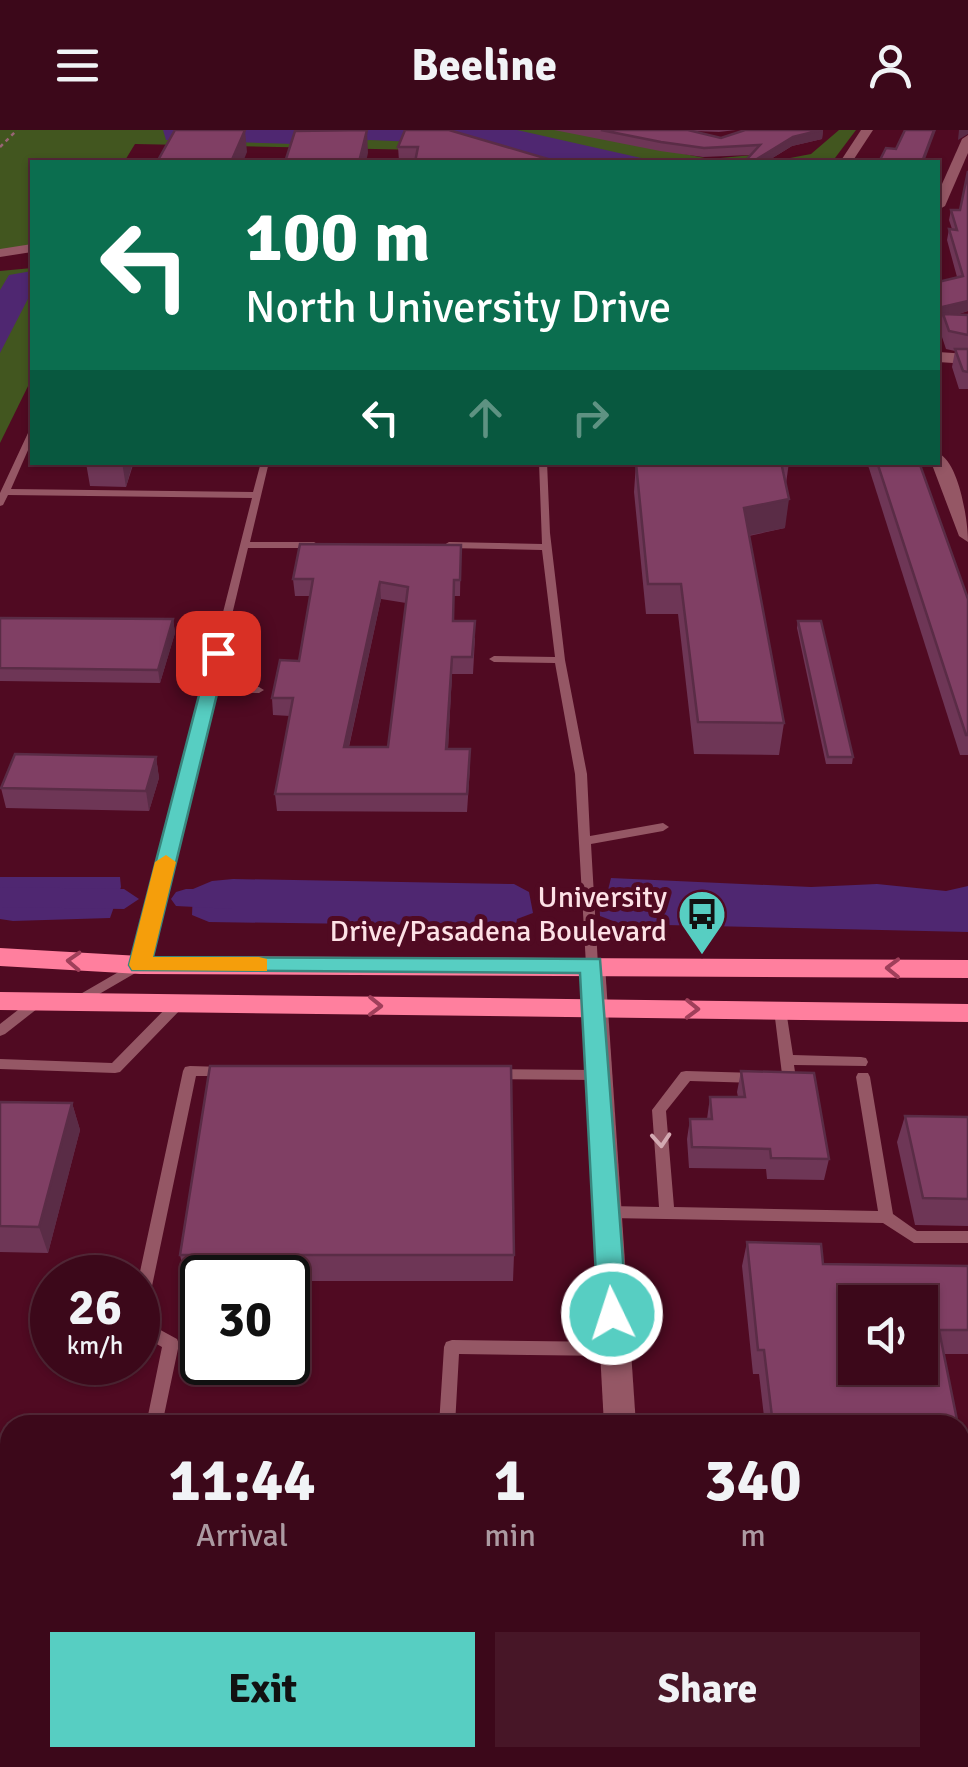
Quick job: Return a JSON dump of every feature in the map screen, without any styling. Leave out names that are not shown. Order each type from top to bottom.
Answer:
[{"type":"main road","points":[[0,956],[140,965],[968,970]]},
{"type":"main road","points":[[0,1001],[968,1013]]},
{"type":"street","points":[[847,160],[866,130]]},
{"type":"street","points":[[940,202],[968,139]]},
{"type":"street","points":[[948,184],[968,186]]},
{"type":"street","points":[[0,252],[30,248]]},
{"type":"street","points":[[0,264],[30,260]]},
{"type":"street","points":[[940,359],[968,360]]},
{"type":"street","points":[[940,463],[966,470]]},
{"type":"street","points":[[940,465],[968,536]]},
{"type":"street","points":[[592,965],[619,1415]]},
{"type":"lane","points":[[0,503],[30,441]]},
{"type":"lane","points":[[75,1003],[140,965],[264,465]]},
{"type":"lane","points":[[544,465],[546,547],[560,660],[582,774],[592,965]]},
{"type":"lane","points":[[5,492],[257,496]]},
{"type":"lane","points":[[245,545],[325,545]]},
{"type":"lane","points":[[432,545],[546,547]]},
{"type":"lane","points":[[494,659],[560,660]]},
{"type":"lane","points":[[208,689],[259,690]]},
{"type":"lane","points":[[585,841],[663,827]]},
{"type":"lane","points":[[0,1031],[37,1002]]},
{"type":"lane","points":[[0,1064],[115,1068],[178,1004]]},
{"type":"lane","points":[[667,1214],[659,1110],[686,1076],[789,1079],[780,1010]]},
{"type":"lane","points":[[786,1060],[862,1070],[886,1217]]},
{"type":"lane","points":[[156,1415],[170,1344],[148,1331],[143,1292],[190,1071],[248,1072]]},
{"type":"lane","points":[[481,1074],[597,1074]]},
{"type":"lane","points":[[606,1212],[886,1217],[914,1236],[968,1237]]},
{"type":"lane","points":[[448,1415],[452,1347],[615,1350]]},
{"type":"path","points":[[0,147],[17,130]]},
{"type":"green space","points":[[0,130],[562,130],[710,159],[763,154],[768,160],[512,160],[471,151],[135,144],[125,160],[30,160],[30,246],[0,251]]},
{"type":"green space","points":[[839,130],[856,130],[834,160],[780,160],[811,154]]},
{"type":"green space","points":[[30,268],[30,382],[0,443],[0,271]]},
{"type":"shaded area","points":[[163,130],[517,130],[650,160],[542,160],[461,144],[370,140],[326,145],[166,140]]},
{"type":"shaded area","points":[[30,271],[30,295],[0,353],[0,290],[9,275]]},
{"type":"shaded area","points":[[0,877],[120,877],[121,887],[110,918],[13,921],[0,919]]},
{"type":"shaded area","points":[[611,878],[811,887],[877,884],[946,891],[968,886],[968,932],[621,924],[600,916],[599,897],[607,894]]},
{"type":"shaded area","points":[[212,881],[514,884],[529,892],[533,913],[517,919],[516,925],[503,926],[209,922],[192,915],[193,889]]},
{"type":"building","points":[[175,130],[245,130],[232,160],[158,160]]},
{"type":"building","points":[[367,130],[360,160],[286,160],[295,131]]},
{"type":"building","points":[[405,130],[449,130],[551,160],[415,160],[418,147],[398,147]]},
{"type":"building","points":[[601,130],[688,130],[721,138],[745,130],[821,130],[793,137],[755,160],[748,158],[760,145],[704,148]]},
{"type":"building","points":[[905,130],[934,130],[923,160],[880,160],[886,148],[896,149]]},
{"type":"building","points":[[968,171],[968,301],[940,308],[940,282],[963,276],[949,229],[957,230],[951,210],[960,210]]},
{"type":"building","points":[[943,314],[968,315],[968,335],[949,331]]},
{"type":"building","points":[[955,349],[968,349],[968,372],[963,371]]},
{"type":"building","points":[[636,465],[782,465],[789,499],[744,508],[784,723],[698,722],[681,584],[648,584]]},
{"type":"building","points":[[878,465],[920,465],[968,599],[966,735]]},
{"type":"building","points":[[300,544],[461,545],[460,580],[454,580],[453,621],[475,621],[472,657],[452,657],[446,749],[470,749],[467,794],[275,794],[293,698],[272,698],[280,660],[299,661],[313,579],[293,579]],"holes":[[[380,582],[408,587],[388,747],[344,747]]]},
{"type":"building","points":[[0,618],[173,619],[158,670],[0,668]]},
{"type":"building","points":[[798,621],[821,621],[853,757],[828,757]]},
{"type":"building","points":[[15,754],[156,757],[146,791],[1,788]]},
{"type":"building","points":[[210,1066],[511,1066],[514,1255],[180,1255]]},
{"type":"building","points":[[741,1071],[814,1073],[829,1159],[771,1158],[770,1149],[692,1147],[690,1119],[712,1119],[710,1097],[745,1097]]},
{"type":"building","points":[[0,1102],[72,1103],[39,1227],[0,1226]]},
{"type":"building","points":[[905,1116],[968,1117],[968,1199],[923,1198]]},
{"type":"building","points":[[747,1242],[821,1244],[823,1264],[968,1266],[968,1330],[939,1330],[956,1415],[772,1415],[764,1350],[758,1350]]},
{"type":"waterway","points":[[0,897],[124,899]]},
{"type":"waterway","points":[[186,899],[233,899]]},
{"type":"slow traffic","points":[[166,862],[140,965],[259,965]]},
{"type":"place","name":"University Drive/Pasadena Boulevard","points":[[702,956]]},
{"type":"route","points":[[218,653],[140,965],[592,965],[612,1314]]}]
